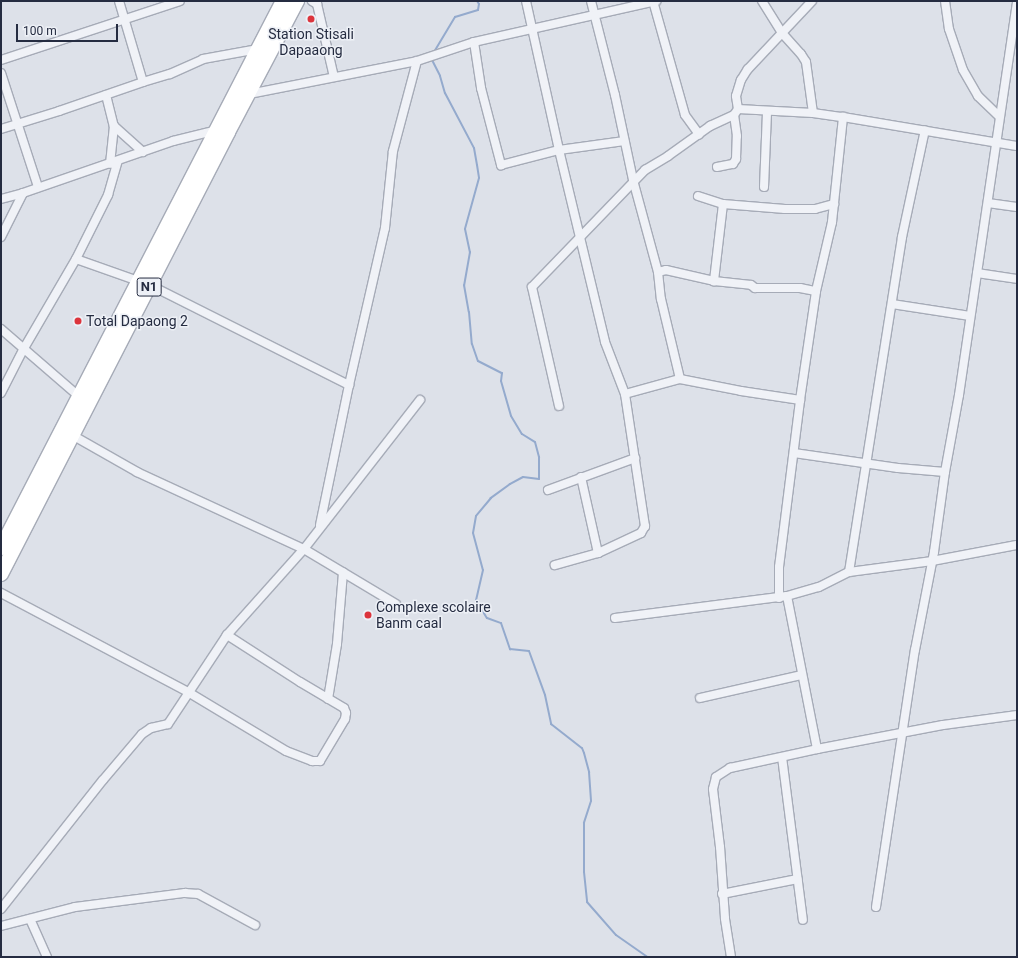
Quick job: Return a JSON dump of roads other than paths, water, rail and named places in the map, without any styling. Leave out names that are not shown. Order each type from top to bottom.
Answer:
[{"type":"highway","name":"N1","points":[[1,548],[84,400],[222,131],[258,49],[283,1]]},
{"type":"highway","name":"N1","points":[[222,131],[249,94],[298,1]]},
{"type":"highway","name":"N1","points":[[3,565],[72,436],[84,400]]},
{"type":"street","points":[[119,1],[143,82]]},
{"type":"street","points":[[1,60],[180,1]]},
{"type":"street","points":[[312,1],[317,4],[334,77]]},
{"type":"street","points":[[526,1],[559,150],[581,236],[605,342],[625,394],[639,477],[644,529],[641,533],[598,553],[556,565]]},
{"type":"street","points":[[591,1],[615,95],[633,180],[658,272],[661,299],[680,379]]},
{"type":"street","points":[[249,94],[417,61],[474,42],[654,1],[685,115],[699,134]]},
{"type":"street","points":[[762,1],[782,33],[801,54],[806,62],[813,113]]},
{"type":"street","points":[[717,167],[733,164],[736,159],[736,96],[741,80],[748,69],[812,1]]},
{"type":"street","points":[[945,1],[949,29],[963,70],[978,96],[999,116]]},
{"type":"street","points":[[876,907],[915,650],[932,561],[945,472],[959,395],[1017,1]]},
{"type":"street","points":[[474,42],[481,88],[501,164],[559,150],[624,141]]},
{"type":"street","points":[[1,129],[170,74],[210,56],[258,49]]},
{"type":"street","points":[[320,528],[349,385],[385,228],[393,151],[417,61]]},
{"type":"street","points":[[1,73],[38,187]]},
{"type":"street","points":[[106,95],[114,126],[110,164]]},
{"type":"street","points":[[764,187],[767,111]]},
{"type":"street","points":[[559,406],[532,287],[633,180],[654,163],[668,156],[714,124],[736,112],[767,111],[813,113],[1017,146]]},
{"type":"street","points":[[817,749],[783,597],[779,567],[800,400],[816,291],[834,204],[843,117]]},
{"type":"street","points":[[114,126],[143,152]]},
{"type":"street","points":[[849,572],[902,237],[925,130]]},
{"type":"street","points":[[1,199],[110,164],[173,141],[222,131]]},
{"type":"street","points":[[1,393],[23,350],[76,259],[108,195],[118,161]]},
{"type":"street","points":[[1,237],[23,193]]},
{"type":"street","points":[[698,196],[724,204],[785,209],[815,208],[834,204]]},
{"type":"street","points":[[988,203],[1017,208]]},
{"type":"street","points":[[714,281],[724,204]]},
{"type":"street","points":[[76,259],[144,283],[349,385]]},
{"type":"street","points":[[658,272],[666,270],[714,281],[750,285],[755,288],[800,288],[816,291]]},
{"type":"street","points":[[977,273],[1017,279]]},
{"type":"street","points":[[892,304],[970,316]]},
{"type":"street","points":[[1,329],[23,350],[84,400]]},
{"type":"street","points":[[625,394],[680,379],[800,400]]},
{"type":"street","points":[[1,909],[103,780],[142,734],[151,728],[168,724],[227,635],[304,549],[420,400]]},
{"type":"street","points":[[72,436],[137,472],[304,549],[396,604]]},
{"type":"street","points":[[794,453],[865,464],[945,472]]},
{"type":"street","points":[[548,490],[635,458]]},
{"type":"street","points":[[581,477],[598,553]]},
{"type":"street","points":[[615,618],[783,597],[819,587],[849,572],[932,561],[1017,545]]},
{"type":"street","points":[[328,699],[337,644],[343,572]]},
{"type":"street","points":[[1,593],[188,692],[286,752],[317,762],[320,761],[345,719],[346,713],[344,708],[227,635]]},
{"type":"street","points":[[700,698],[801,675]]},
{"type":"street","points":[[731,957],[722,894],[720,846],[713,789],[716,777],[730,768],[817,749],[902,732],[1017,715]]},
{"type":"street","points":[[782,757],[803,920]]},
{"type":"street","points":[[722,894],[798,879]]},
{"type":"street","points":[[1,926],[75,907],[185,893],[198,894],[255,925]]},
{"type":"street","points":[[30,919],[47,957]]},
{"type":"waterway","points":[[434,52],[455,17],[478,10],[479,4],[477,1]]},
{"type":"waterway","points":[[431,58],[440,76],[445,93],[474,148],[479,178],[465,229],[470,252],[464,285],[469,312],[472,344],[478,361],[502,373],[501,381],[511,416],[522,434],[535,442],[539,457],[539,479],[523,477],[510,484],[491,498],[476,516],[473,533],[483,570],[476,600],[487,618],[501,623],[510,649],[529,651],[545,695],[551,724],[582,748],[589,772],[591,801],[584,823],[584,872],[587,902],[616,935],[647,957]]},
{"type":"place","name":"Station Stisali Dapaaong","points":[[311,19]]},
{"type":"place","name":"Total Dapaong 2","points":[[78,321]]},
{"type":"place","name":"Complexe scolaire Banm caal","points":[[368,615]]}]
